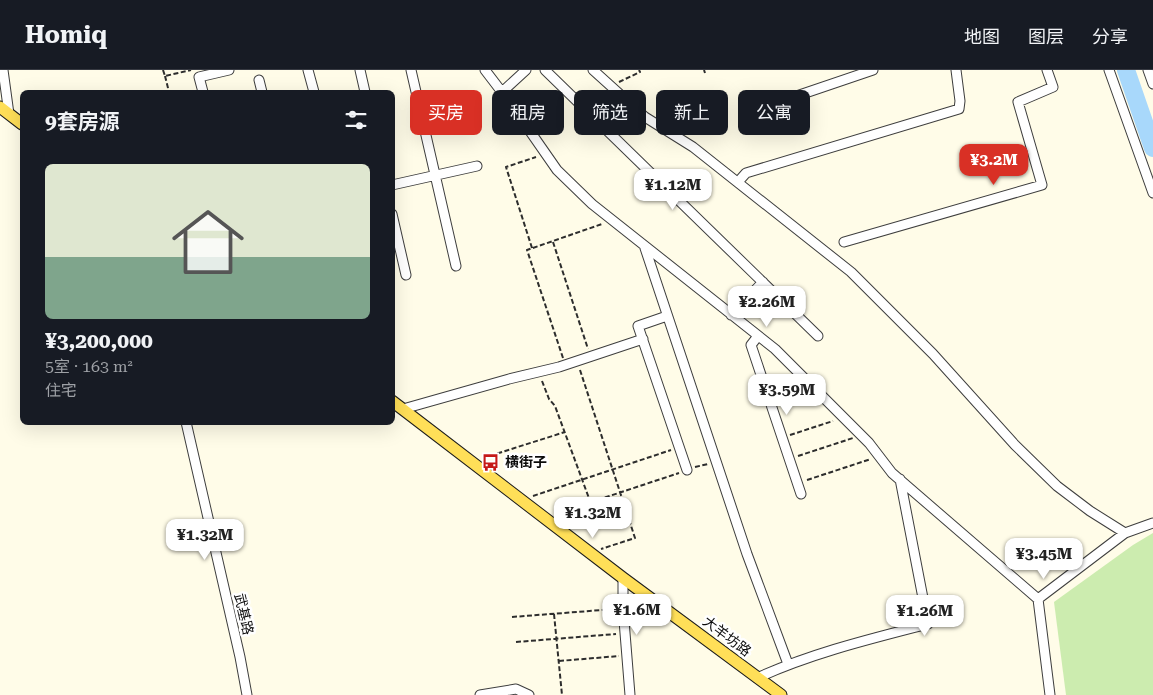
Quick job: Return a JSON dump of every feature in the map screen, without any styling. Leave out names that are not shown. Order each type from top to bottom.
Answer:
[{"type":"main road","points":[[5,110],[20,122]]},
{"type":"main road","name":"大羊坊路","points":[[395,403],[623,578],[781,695]]},
{"type":"street","points":[[3,70],[5,110]]},
{"type":"street","points":[[202,90],[199,77],[230,70]]},
{"type":"street","points":[[308,70],[313,90]]},
{"type":"street","points":[[360,70],[365,90]]},
{"type":"street","points":[[411,70],[456,266]]},
{"type":"street","points":[[485,70],[500,90]]},
{"type":"street","points":[[504,90],[526,70]]},
{"type":"street","points":[[545,70],[818,336]]},
{"type":"street","points":[[594,70],[645,117],[694,147],[851,272],[933,354],[1015,445],[1057,486],[1125,534]]},
{"type":"street","points":[[810,91],[873,70]]},
{"type":"street","points":[[738,182],[746,173],[959,108],[960,101],[956,70]]},
{"type":"street","points":[[844,242],[1042,185],[1018,102],[1053,87],[1047,70]]},
{"type":"street","points":[[1109,70],[1153,193]]},
{"type":"street","points":[[1148,70],[1153,84]]},
{"type":"street","points":[[259,80],[262,90]]},
{"type":"street","points":[[533,135],[557,170],[592,204],[775,349],[862,436],[892,473],[1038,599],[1050,695]]},
{"type":"street","points":[[395,185],[477,166]]},
{"type":"street","points":[[395,227],[406,274]]},
{"type":"street","points":[[644,247],[747,554],[788,664]]},
{"type":"street","points":[[731,315],[763,282]]},
{"type":"street","points":[[667,316],[638,326],[687,470]]},
{"type":"street","points":[[758,336],[751,345],[801,494]]},
{"type":"street","points":[[403,409],[565,365],[643,339]]},
{"type":"street","name":"武基路","points":[[187,425],[247,695]]},
{"type":"street","points":[[757,678],[788,664],[833,649],[928,624],[900,479]]},
{"type":"street","points":[[1038,599],[1125,534],[1153,523]]},
{"type":"street","points":[[623,578],[623,608],[630,695]]},
{"type":"street","points":[[480,695],[516,689],[529,695]]},
{"type":"path","points":[[163,70],[168,90]]},
{"type":"path","points":[[165,76],[191,70]]},
{"type":"path","points":[[611,86],[640,72],[639,70]]},
{"type":"path","points":[[532,248],[506,167],[546,154]]},
{"type":"path","points":[[565,365],[527,250],[612,221]]},
{"type":"path","points":[[552,241],[590,356]]},
{"type":"path","points":[[577,361],[635,538],[590,553]]},
{"type":"path","points":[[539,372],[548,399],[555,406],[590,502]]},
{"type":"path","points":[[790,435],[843,417]]},
{"type":"path","points":[[472,461],[565,432]]},
{"type":"path","points":[[798,456],[862,436]]},
{"type":"path","points":[[521,500],[680,447]]},
{"type":"path","points":[[804,480],[879,456]]},
{"type":"path","points":[[544,517],[716,461]]},
{"type":"path","points":[[512,617],[623,608]]},
{"type":"path","points":[[554,614],[562,695]]},
{"type":"path","points":[[516,642],[625,633]]},
{"type":"path","points":[[558,661],[627,655]]},
{"type":"green space","points":[[1153,533],[1153,695],[1066,695],[1054,602],[1133,545]]},
{"type":"waterway","points":[[1126,70],[1153,148]]},
{"type":"place","name":"横街子","points":[[491,462]]}]
